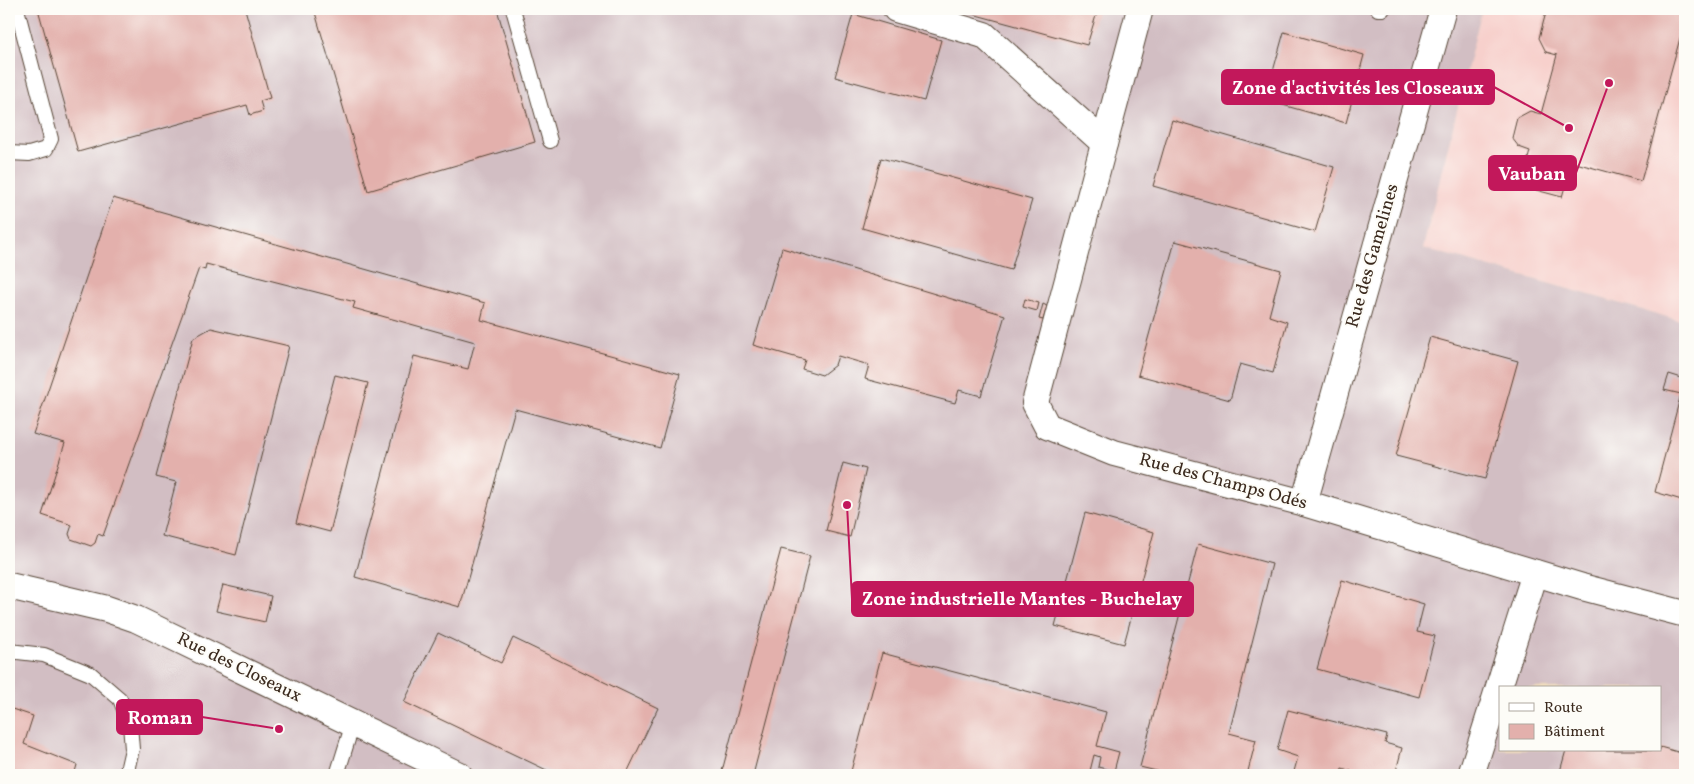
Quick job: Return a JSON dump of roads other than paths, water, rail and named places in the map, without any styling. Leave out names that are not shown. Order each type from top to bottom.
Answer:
[{"type":"street","points":[[896,9],[984,35],[1104,143]]},
{"type":"street","name":"Rue des Champs Odés","points":[[1140,9],[1034,403],[1047,426],[1114,453],[1304,503],[1535,573],[1685,614]]},
{"type":"street","name":"Rue des Gamelines","points":[[1304,503],[1442,9]]},
{"type":"street","points":[[1499,686],[1535,573]]},
{"type":"street","name":"Rue des Closeaux","points":[[9,586],[107,609],[136,619],[459,775]]},
{"type":"street","points":[[1471,775],[1499,687]]},
{"type":"lane","points":[[9,152],[29,154],[46,149],[51,139],[17,9]]},
{"type":"lane","points":[[515,9],[550,140]]},
{"type":"lane","points":[[1378,9],[1383,9]]},
{"type":"lane","points":[[9,652],[44,655],[92,674],[120,699],[130,725],[132,749],[126,775]]},
{"type":"lane","points":[[336,775],[353,723]]},
{"type":"place","name":"Vauban","points":[[1609,83]]},
{"type":"place","name":"Zone d'activités les Closeaux","points":[[1569,128]]},
{"type":"place","name":"Zone industrielle Mantes - Buchelay","points":[[847,505]]},
{"type":"place","name":"Roman","points":[[279,729]]}]
